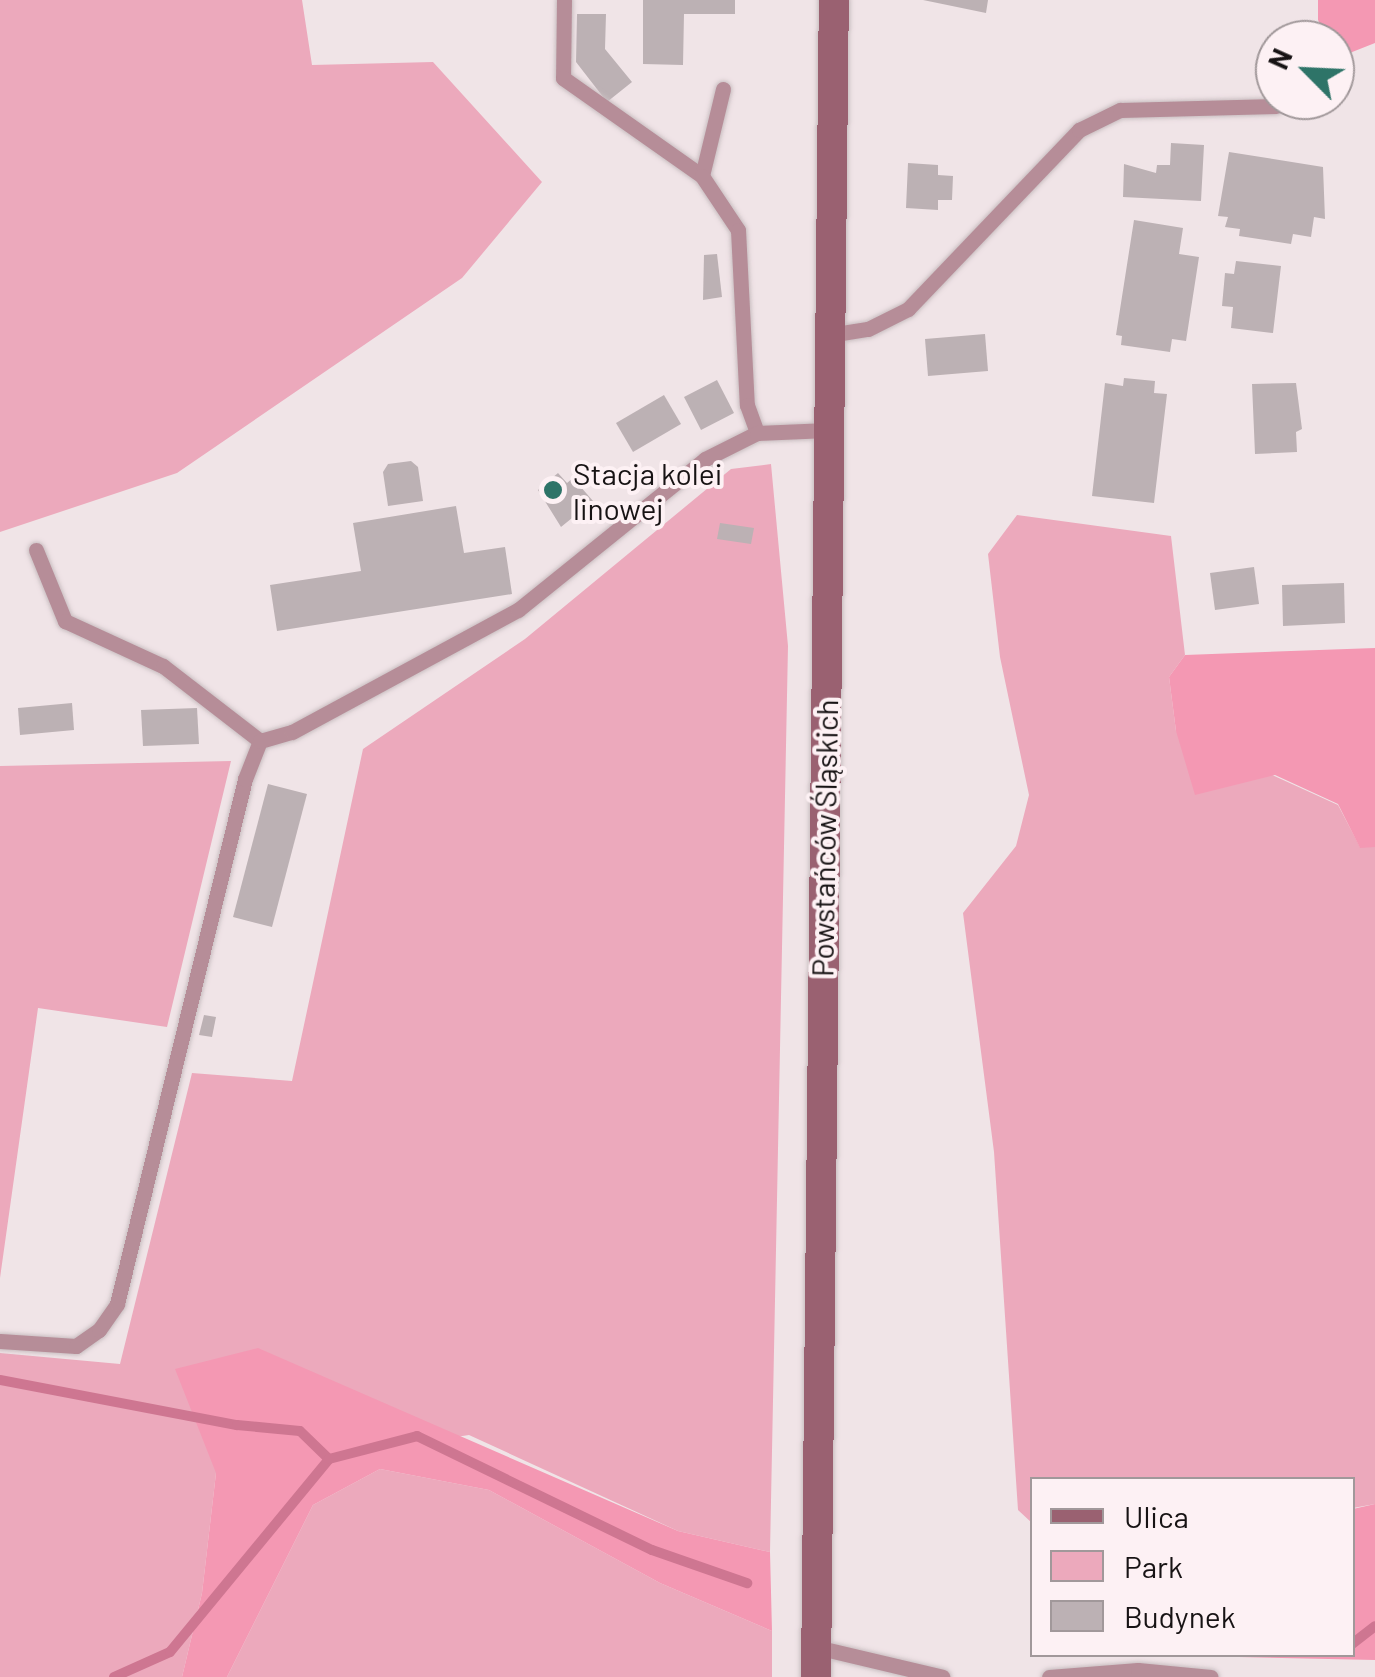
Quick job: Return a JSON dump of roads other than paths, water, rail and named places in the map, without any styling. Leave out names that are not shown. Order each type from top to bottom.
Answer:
[{"type":"street","name":"Powstańców Śląskich","points":[[816,1662],[834,0]]},
{"type":"lane","points":[[564,0],[563,78],[702,176],[738,230],[747,405],[757,432]]},
{"type":"lane","points":[[702,176],[723,88]]},
{"type":"lane","points":[[830,335],[868,329],[908,310],[967,255],[1079,130],[1120,110],[1255,107]]},
{"type":"lane","points":[[260,741],[292,732],[518,610],[642,504],[757,432],[828,430]]},
{"type":"lane","points":[[36,550],[66,621],[163,666],[260,741]]},
{"type":"lane","points":[[0,1341],[76,1346],[99,1330],[116,1304],[245,778],[260,741]]},
{"type":"lane","points":[[816,1662],[943,1677]]},
{"type":"lane","points":[[1049,1677],[1138,1670],[1211,1677]]},
{"type":"waterway","points":[[0,1380],[237,1425],[300,1431],[329,1459]]},
{"type":"waterway","points":[[114,1677],[170,1652],[329,1459],[417,1436],[652,1550],[747,1583]]},
{"type":"waterway","points":[[1355,1642],[1375,1626]]},
{"type":"place","name":"Stacja kolei linowej","points":[[553,490]]}]
